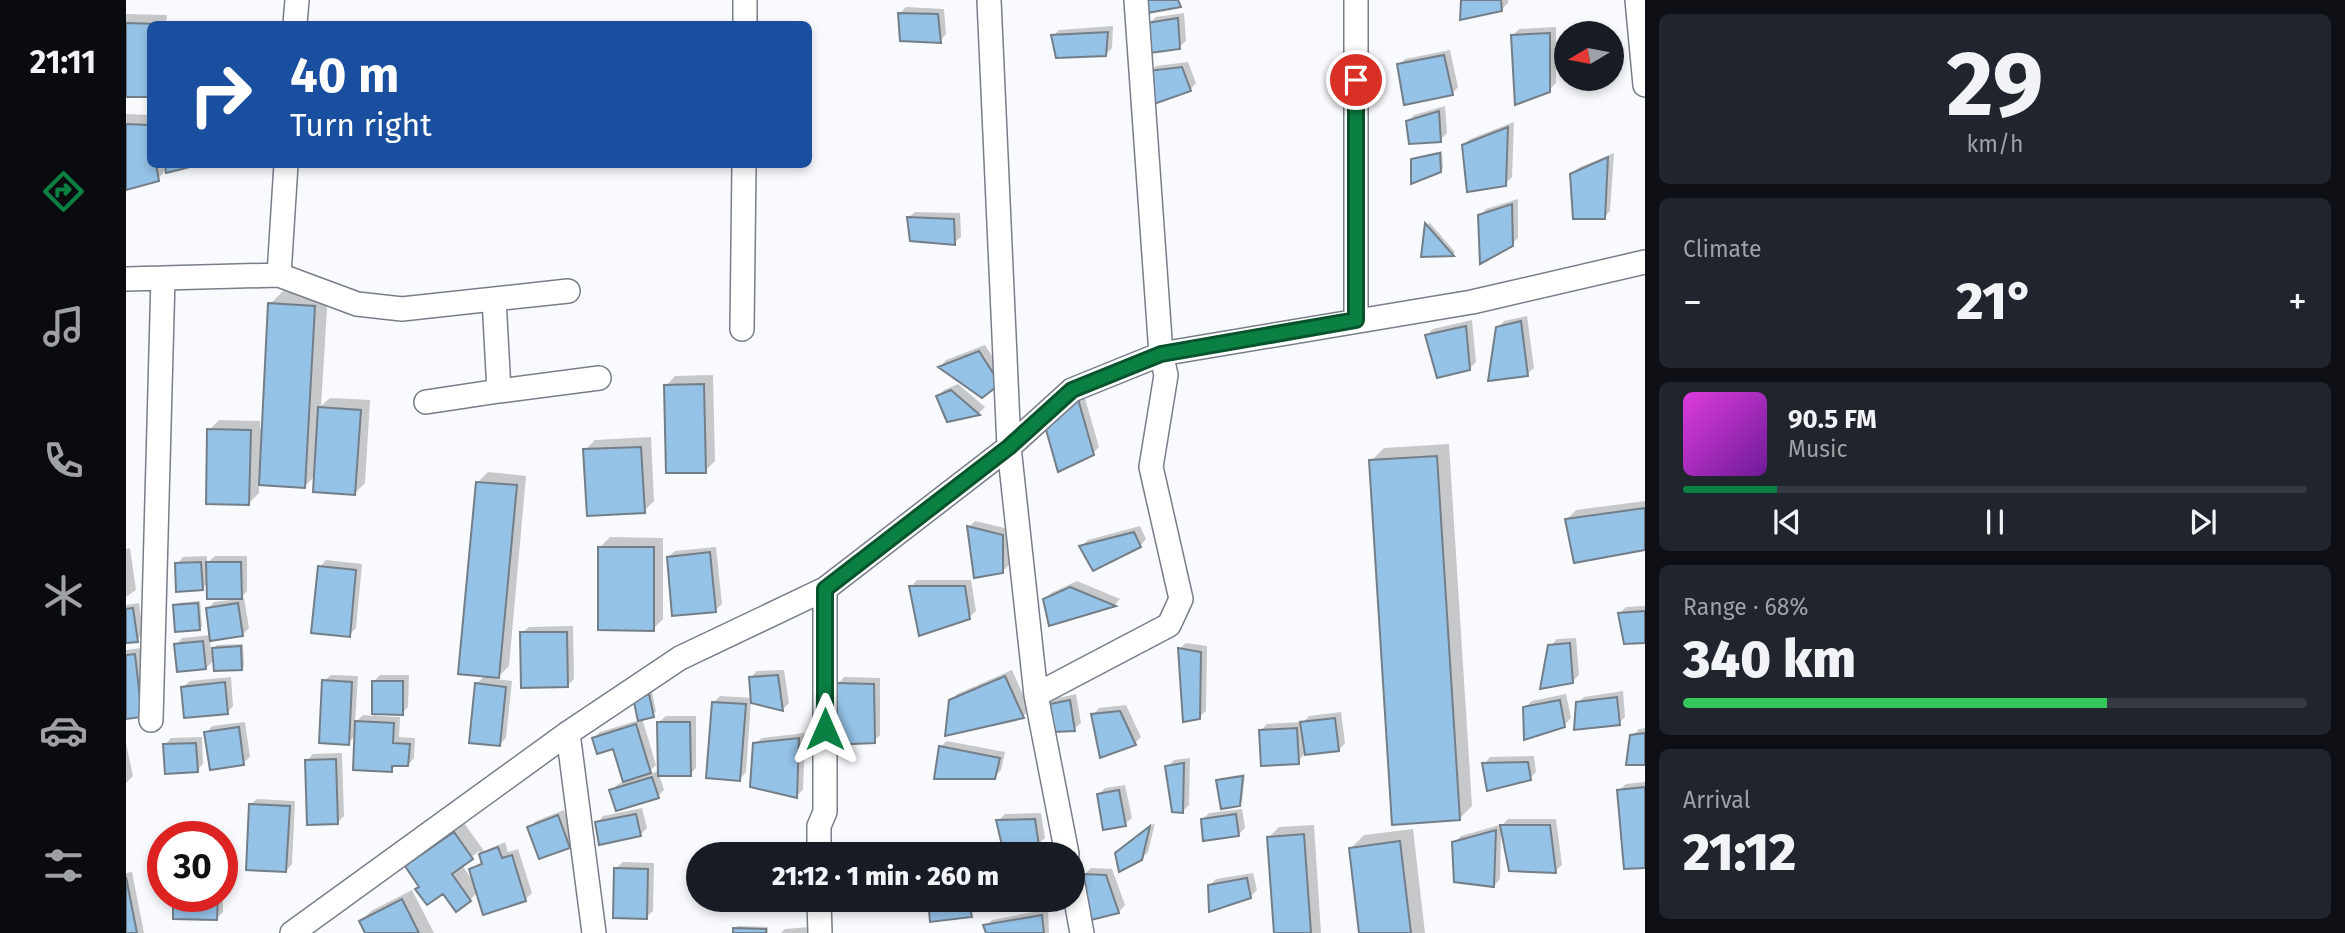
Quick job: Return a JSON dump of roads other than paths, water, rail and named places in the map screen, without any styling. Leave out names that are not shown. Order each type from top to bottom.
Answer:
[{"type":"street","points":[[295,21],[297,0]]},
{"type":"street","points":[[745,0],[745,21]]},
{"type":"street","points":[[989,0],[1009,447],[1036,695],[1065,842]]},
{"type":"street","points":[[1036,695],[1169,625],[1181,599],[1152,467],[1166,375],[1161,354],[1136,0]]},
{"type":"street","points":[[1356,0],[1356,320]]},
{"type":"street","points":[[1637,0],[1645,85]]},
{"type":"street","points":[[279,275],[286,168]]},
{"type":"street","points":[[742,329],[744,168]]},
{"type":"street","points":[[292,933],[568,733],[680,658],[825,589],[1009,447],[1072,390],[1161,354],[1472,302],[1645,262]]},
{"type":"street","points":[[126,279],[279,275],[357,304],[402,309],[568,291]]},
{"type":"street","points":[[151,720],[163,278]]},
{"type":"street","points":[[494,299],[499,391]]},
{"type":"street","points":[[426,402],[599,378]]},
{"type":"street","points":[[819,842],[819,826],[825,813],[825,589]]},
{"type":"street","points":[[568,733],[594,933]]},
{"type":"street","points":[[819,912],[820,933]]},
{"type":"street","points":[[1078,912],[1082,933]]}]
